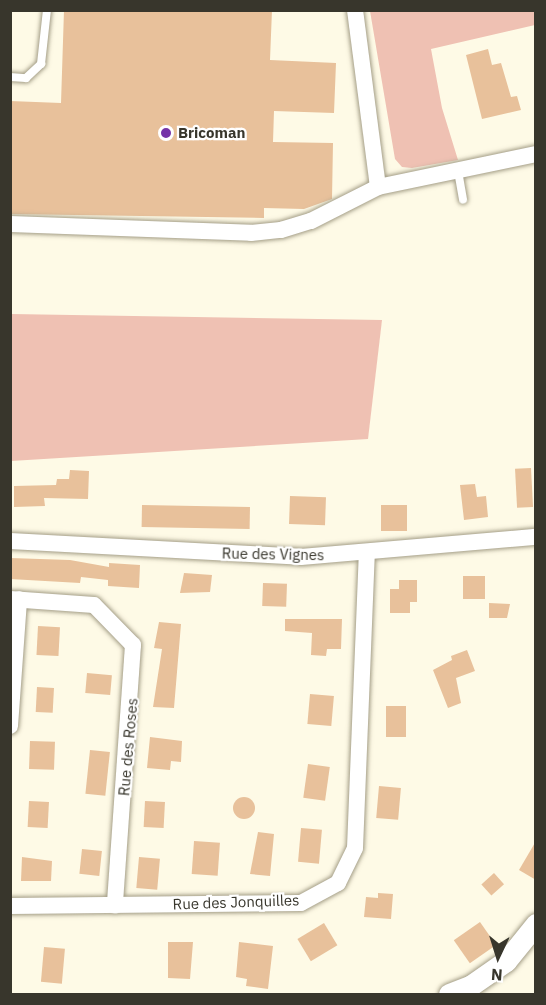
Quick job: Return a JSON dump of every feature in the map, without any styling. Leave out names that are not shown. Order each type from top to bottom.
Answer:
[{"type":"street","points":[[355,10],[378,187]]},
{"type":"street","points":[[10,224],[252,232],[281,230],[311,221],[378,187],[536,154]]},
{"type":"street","name":"Rue des Vignes","points":[[10,541],[301,557],[536,537]]},
{"type":"street","name":"Rue des Jonquilles","points":[[10,906],[301,903],[338,883],[355,848],[367,553]]},
{"type":"street","points":[[10,726],[15,599]]},
{"type":"street","name":"Rue des Roses","points":[[15,599],[94,605],[133,645],[135,655],[115,905]]},
{"type":"street","points":[[449,994],[470,986],[506,961],[536,924]]},
{"type":"lane","points":[[10,77],[26,78],[41,64],[46,10]]},
{"type":"lane","points":[[458,171],[464,200]]},
{"type":"shaded area","points":[[370,11],[535,11],[535,25],[431,49],[442,108],[458,160],[412,168],[402,167],[395,159]]},
{"type":"shaded area","points":[[11,314],[382,320],[368,439],[11,461]]},
{"type":"building","points":[[64,10],[272,10],[270,60],[336,63],[334,113],[274,111],[273,142],[333,143],[332,199],[304,209],[264,208],[264,218],[10,214],[10,101],[61,103]]},
{"type":"building","points":[[488,49],[492,65],[501,63],[511,97],[517,96],[521,110],[482,119],[466,55]]},
{"type":"building","points":[[531,468],[533,507],[517,508],[515,469]]},
{"type":"building","points":[[70,470],[89,471],[88,499],[44,498],[45,506],[14,507],[14,486],[56,485],[57,479],[69,479]]},
{"type":"building","points":[[475,484],[477,497],[486,496],[488,517],[464,520],[460,485]]},
{"type":"building","points":[[290,496],[326,497],[325,525],[289,524]]},
{"type":"building","points":[[142,505],[250,507],[250,529],[142,527]]},
{"type":"building","points":[[381,505],[407,505],[407,531],[381,531]]},
{"type":"building","points":[[10,558],[70,560],[109,567],[109,563],[140,565],[139,588],[108,586],[108,580],[81,577],[80,583],[10,579]]},
{"type":"building","points":[[184,573],[212,575],[210,592],[180,593]]},
{"type":"building","points":[[463,576],[485,576],[485,599],[463,599]]},
{"type":"building","points":[[399,580],[417,580],[417,602],[410,602],[410,613],[390,613],[390,589],[399,589]]},
{"type":"building","points":[[263,583],[287,584],[286,607],[262,606]]},
{"type":"building","points":[[489,603],[510,604],[507,618],[489,618]]},
{"type":"building","points":[[285,619],[342,619],[341,649],[327,649],[326,656],[311,655],[312,633],[285,631]]},
{"type":"building","points":[[159,622],[181,624],[174,708],[153,707],[162,649],[154,648]]},
{"type":"building","points":[[38,626],[60,627],[58,656],[36,655]]},
{"type":"building","points":[[467,650],[475,671],[456,678],[461,703],[448,708],[433,670],[452,660],[451,656]]},
{"type":"building","points":[[87,673],[112,675],[110,695],[85,693]]},
{"type":"building","points":[[37,687],[54,688],[53,713],[36,712]]},
{"type":"building","points":[[310,694],[334,696],[331,726],[307,724]]},
{"type":"building","points":[[386,706],[406,706],[406,737],[386,737]]},
{"type":"building","points":[[150,737],[182,741],[181,762],[171,761],[170,770],[147,768]]},
{"type":"building","points":[[30,741],[55,742],[54,770],[29,769]]},
{"type":"building","points":[[90,750],[110,752],[105,796],[85,794]]},
{"type":"building","points":[[308,764],[330,767],[325,801],[303,798]]},
{"type":"building","points":[[379,786],[401,788],[398,820],[376,818]]},
{"type":"building","points":[[244,797],[252,800],[255,808],[252,816],[244,819],[236,816],[233,808],[236,800]]},
{"type":"building","points":[[29,801],[49,802],[48,828],[28,827]]},
{"type":"building","points":[[145,801],[165,802],[164,828],[144,827]]},
{"type":"building","points":[[301,828],[322,830],[319,864],[298,862]]},
{"type":"building","points":[[258,832],[274,834],[270,876],[250,874]]},
{"type":"building","points":[[194,841],[220,843],[218,876],[192,874]]},
{"type":"building","points":[[536,841],[536,880],[519,870]]},
{"type":"building","points":[[82,849],[102,851],[99,876],[79,874]]},
{"type":"building","points":[[22,857],[52,861],[51,881],[21,881]]},
{"type":"building","points":[[139,857],[160,859],[157,890],[136,888]]},
{"type":"building","points":[[494,873],[504,884],[491,896],[481,884]]},
{"type":"building","points":[[378,893],[393,894],[391,919],[364,917],[366,897],[378,898]]},
{"type":"building","points":[[480,922],[496,945],[470,963],[454,940]]},
{"type":"building","points":[[324,923],[337,945],[311,961],[297,939]]},
{"type":"building","points":[[168,942],[193,942],[190,979],[168,978]]},
{"type":"building","points":[[239,942],[273,946],[268,989],[246,986],[247,979],[236,977]]},
{"type":"building","points":[[44,947],[65,949],[62,984],[41,982]]},
{"type":"place","name":"Bricoman","points":[[166,133]]}]
